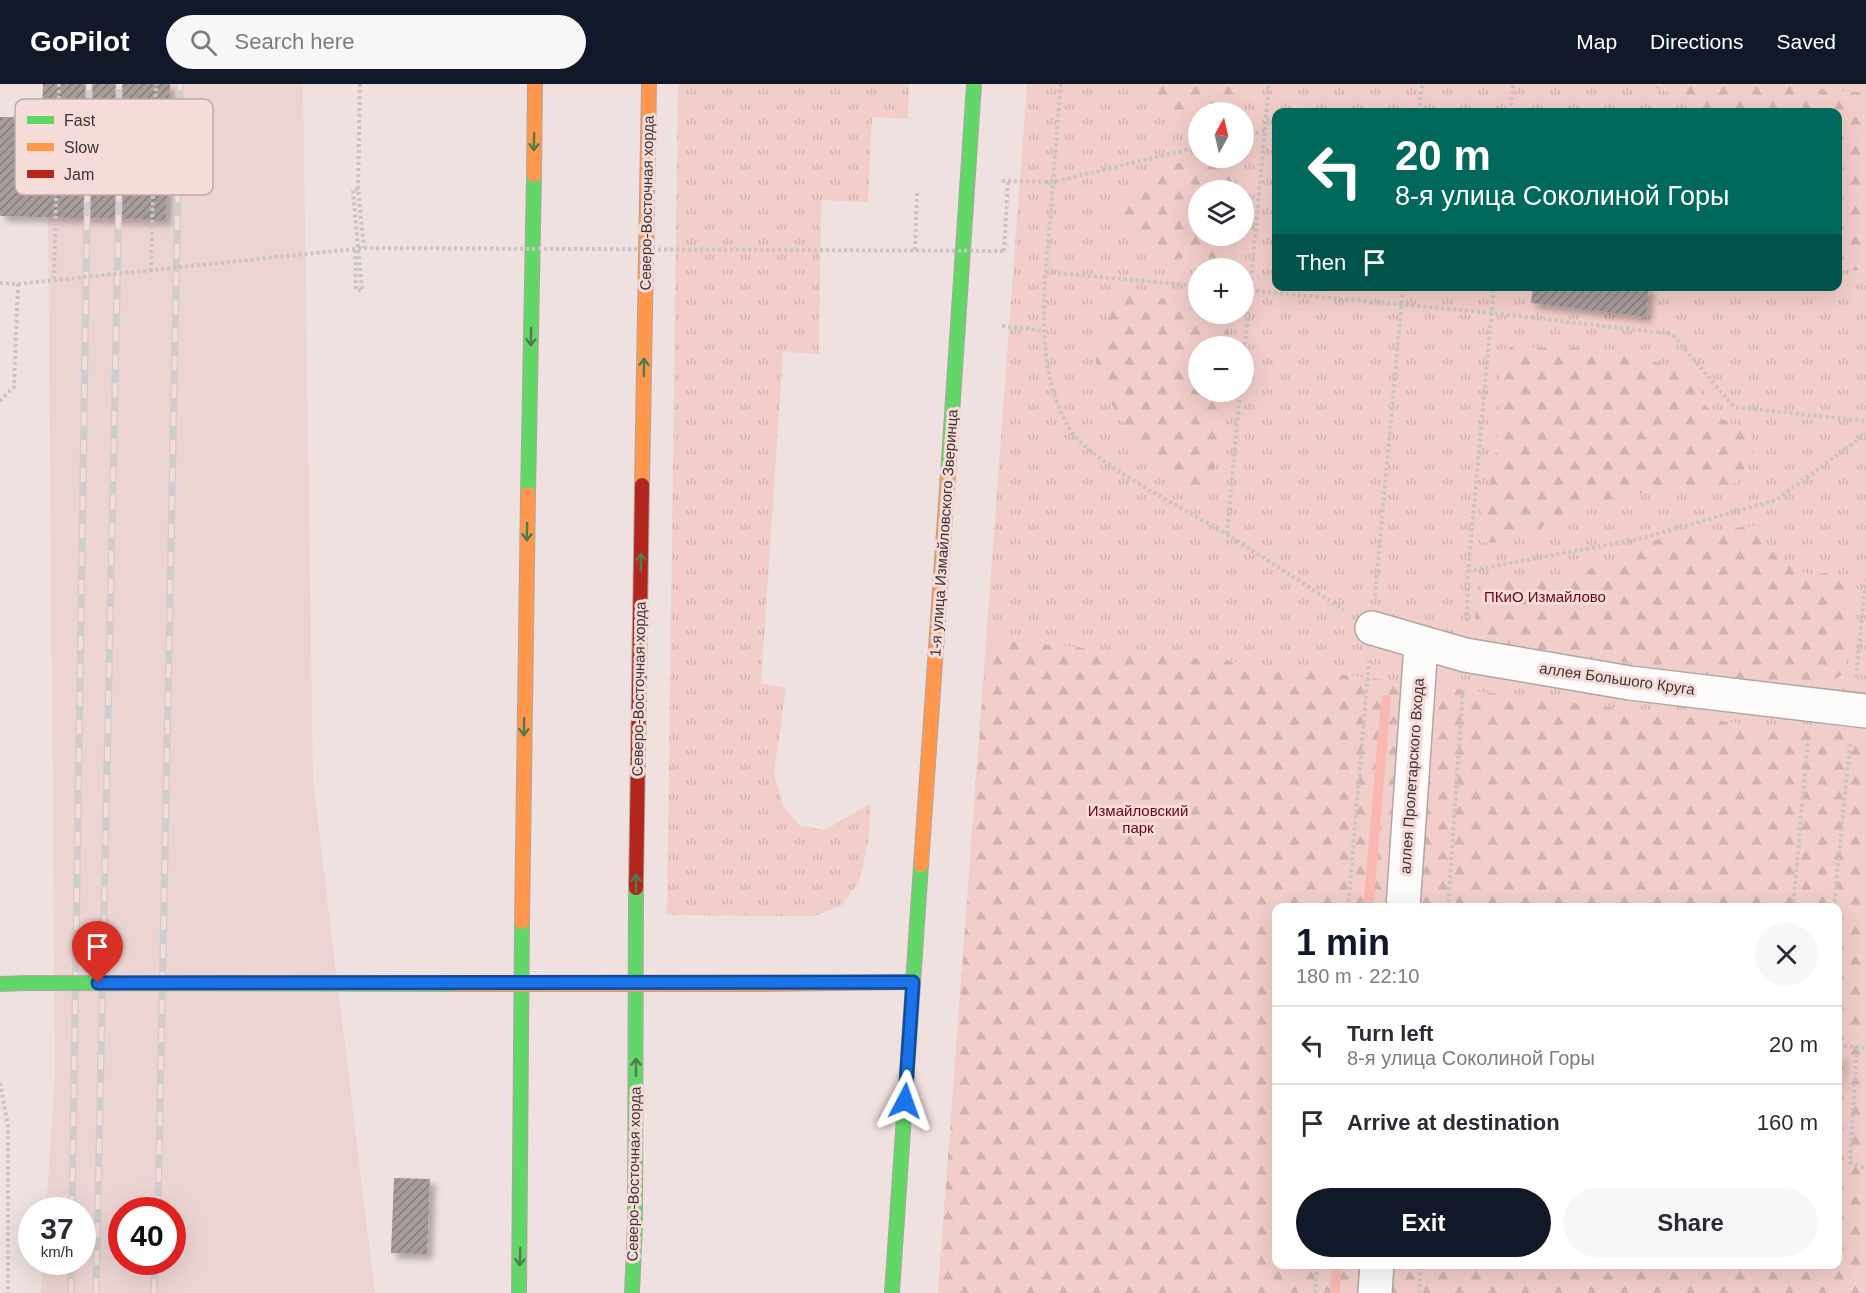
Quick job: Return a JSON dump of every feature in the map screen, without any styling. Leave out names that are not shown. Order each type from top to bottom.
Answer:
[{"type":"main road","points":[[519,1293],[522,852],[535,84]]},
{"type":"main road","name":"Северо-Восточная хорда","points":[[632,1293],[635,1224],[636,864],[649,84]]},
{"type":"main road","name":"1-я улица Измайловского Зверинца","points":[[892,1293],[974,84]]},
{"type":"main road","points":[[0,984],[913,982]]},
{"type":"street","name":"аллея Большого Круга","points":[[1372,628],[1420,644],[1466,655],[1630,683],[1866,711]]},
{"type":"street","name":"аллея Пролетарского Входа","points":[[1403,903],[1420,644]]},
{"type":"street","points":[[1375,1293],[1377,1269]]},
{"type":"path","points":[[59,84],[59,99]]},
{"type":"path","points":[[156,84],[156,99]]},
{"type":"path","points":[[360,84],[358,189],[364,249]]},
{"type":"path","points":[[1061,84],[1046,272],[1045,332],[1047,363],[1053,395],[1070,430],[1098,458],[1227,534],[1372,628]]},
{"type":"path","points":[[1253,258],[1269,84]]},
{"type":"path","points":[[1419,108],[1422,84]]},
{"type":"path","points":[[1510,108],[1513,84]]},
{"type":"path","points":[[1254,134],[1265,131]]},
{"type":"path","points":[[997,180],[1053,182],[1188,149]]},
{"type":"path","points":[[0,283],[18,284],[364,249],[1004,251],[1008,181]]},
{"type":"path","points":[[355,250],[356,291],[362,291],[353,190],[358,189]]},
{"type":"path","points":[[915,250],[917,191]]},
{"type":"path","points":[[54,279],[56,195]]},
{"type":"path","points":[[151,271],[153,195]]},
{"type":"path","points":[[1046,272],[1188,285]]},
{"type":"path","points":[[0,401],[14,387],[18,284]]},
{"type":"path","points":[[1254,290],[1492,313],[1672,334],[1734,407],[1866,421]]},
{"type":"path","points":[[1348,903],[1403,291]]},
{"type":"path","points":[[1448,903],[1466,655],[1468,571],[1494,291]]},
{"type":"path","points":[[1002,326],[1045,332]]},
{"type":"path","points":[[1227,534],[1239,402]]},
{"type":"path","points":[[1468,571],[1640,539],[1776,500],[1866,434]]},
{"type":"path","points":[[1793,903],[1812,705]]},
{"type":"path","points":[[1834,903],[1839,854]]},
{"type":"path","points":[[1842,1046],[1866,1048]]},
{"type":"path","points":[[1857,1048],[1850,1162],[1866,1168]]},
{"type":"path","points":[[0,1083],[8,1126],[8,1293]]},
{"type":"path","points":[[1315,1293],[1317,1269]]},
{"type":"path","points":[[1419,1293],[1421,1269]]},
{"type":"shaded area","points":[[43,84],[303,84],[313,781],[375,1293],[41,1293],[42,1275],[96,1275],[96,1197],[47,1197],[55,1075],[47,195],[213,195],[213,99],[43,99]]},
{"type":"green space","points":[[678,84],[909,84],[908,119],[872,117],[868,202],[821,200],[819,354],[783,352],[761,683],[786,688],[774,774],[784,808],[801,826],[825,830],[871,803],[868,843],[859,882],[842,905],[815,916],[667,915]]},
{"type":"green space","name":"ПКиО Измайлово","points":[[1027,84],[1866,84],[1866,1293],[938,1293]]},
{"type":"green space","points":[[1137,84],[1241,84],[1230,102],[1188,102],[1188,119],[1168,115],[1151,102]]},
{"type":"green space","points":[[1646,84],[1784,86],[1866,93],[1866,270],[1842,270],[1842,108],[1695,108],[1671,93]]},
{"type":"green space","points":[[1174,163],[1188,163],[1188,168],[1232,168],[1234,180],[1188,180],[1188,246],[1234,246],[1224,258],[1196,256],[1183,257],[1170,262],[1139,247],[1117,221],[1118,204],[1124,195],[1136,183]]},
{"type":"green space","points":[[1095,288],[1167,299],[1188,298],[1188,324],[1226,324],[1230,336],[1188,336],[1188,402],[1225,402],[1223,428],[1212,480],[1198,492],[1145,448],[1124,423],[1106,392],[1096,361],[1107,328],[1109,314],[1107,305]]},
{"type":"green space","points":[[1510,347],[1598,348],[1656,362],[1691,376],[1699,388],[1705,405],[1718,417],[1751,433],[1754,451],[1737,482],[1704,493],[1670,490],[1617,497],[1550,521],[1534,533],[1498,543],[1480,542],[1481,507],[1493,473],[1502,399],[1499,360]]},
{"type":"green space","points":[[1765,525],[1766,544],[1778,558],[1795,569],[1812,575],[1836,571],[1849,582],[1849,654],[1844,673],[1836,679],[1807,688],[1776,687],[1634,663],[1481,651],[1475,619],[1478,587],[1496,581],[1550,578],[1604,566],[1620,554],[1671,534]]},
{"type":"green space","name":"Измайловский парк","points":[[987,639],[1238,662],[1736,723],[1866,733],[1866,1293],[938,1293]]},
{"type":"building","points":[[43,84],[170,84],[170,99],[43,99]]},
{"type":"building","points":[[0,117],[15,117],[15,195],[167,195],[166,220],[0,216]]},
{"type":"building","points":[[1532,291],[1649,291],[1646,317],[1531,303]]},
{"type":"building","points":[[394,1178],[430,1179],[427,1254],[391,1253]]},
{"type":"waterway","points":[[1368,903],[1386,700]]},
{"type":"waterway","points":[[1335,1293],[1337,1269]]},
{"type":"railway","points":[[89,84],[89,99]]},
{"type":"railway","points":[[119,84],[119,99]]},
{"type":"railway","points":[[180,84],[180,99]]},
{"type":"railway","points":[[72,1197],[87,195]]},
{"type":"railway","points":[[96,1293],[119,195]]},
{"type":"railway","points":[[158,1197],[178,195]]},
{"type":"railway","points":[[71,1275],[71,1293]]},
{"type":"railway","points":[[154,1293],[155,1275]]},
{"type":"traffic: fast","points":[[948,474],[974,84]]},
{"type":"traffic: fast","points":[[528,494],[534,175]]},
{"type":"traffic: fast","points":[[892,1293],[921,865]]},
{"type":"traffic: fast","points":[[632,1293],[635,1224],[636,888]]},
{"type":"traffic: fast","points":[[519,1293],[522,922]]},
{"type":"traffic: fast","points":[[0,984],[26,983]]},
{"type":"traffic: fast","points":[[26,983],[456,984]]},
{"type":"traffic: slow","points":[[534,175],[535,84]]},
{"type":"traffic: slow","points":[[642,485],[649,84]]},
{"type":"traffic: slow","points":[[921,865],[948,474]]},
{"type":"traffic: slow","points":[[522,922],[528,494]]},
{"type":"traffic: slow","points":[[761,984],[913,982]]},
{"type":"traffic: slow","points":[[456,984],[761,984]]},
{"type":"traffic: jam","points":[[636,888],[642,485]]},
{"type":"route","points":[[98,983],[761,984],[913,982],[905,1101]]}]
